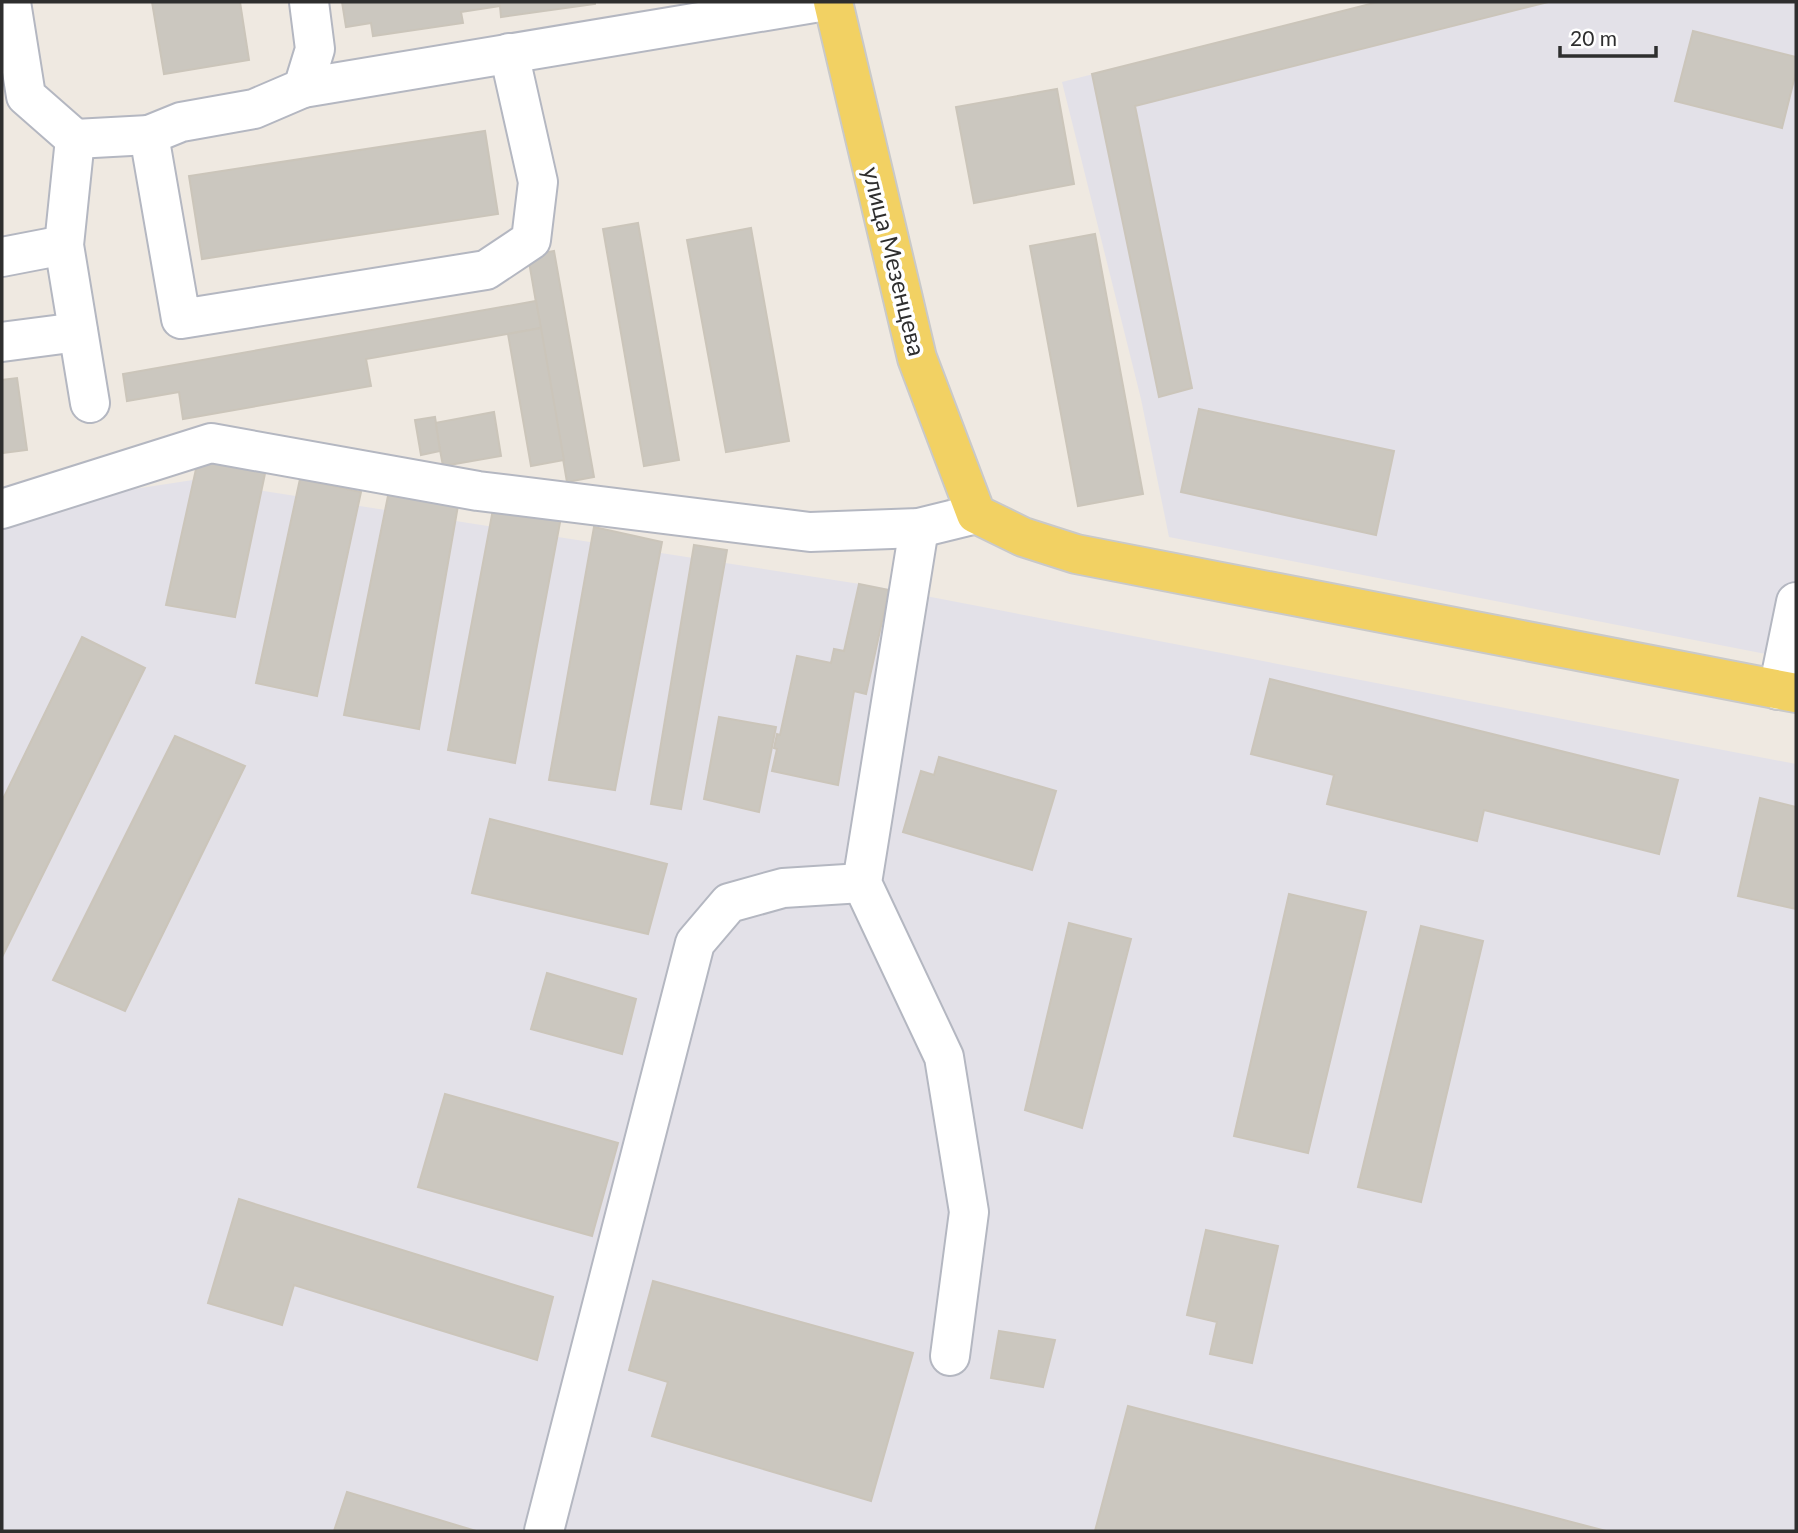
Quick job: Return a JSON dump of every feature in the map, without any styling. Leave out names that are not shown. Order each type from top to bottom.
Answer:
[{"type":"main road","name":"улица Мезенцева","points":[[833,2],[917,358],[976,514]]},
{"type":"main road","points":[[976,514],[1023,537],[1076,554],[1787,691]]},
{"type":"lane","points":[[11,2],[14,99],[75,139],[149,135],[181,122],[254,109],[303,88],[820,2]]},
{"type":"lane","points":[[303,88],[315,49],[309,2]]},
{"type":"lane","points":[[149,135],[181,319],[486,270],[531,240],[538,182],[509,53]]},
{"type":"lane","points":[[75,139],[64,246],[90,403]]},
{"type":"lane","points":[[2,257],[64,246]]},
{"type":"lane","points":[[2,342],[78,332]]},
{"type":"lane","points":[[2,509],[211,443],[478,491],[810,532],[919,528],[976,514]]},
{"type":"lane","points":[[919,528],[862,883],[944,1057],[969,1212],[950,1356]]},
{"type":"lane","points":[[1787,691],[1796,602]]},
{"type":"lane","points":[[544,1531],[695,943],[729,903],[783,888],[862,883]]},
{"type":"shaded area","points":[[1378,2],[1796,2],[1796,660],[1169,537],[1141,399],[1062,82]]},
{"type":"shaded area","points":[[193,480],[879,587],[1796,764],[1796,1531],[2,1531],[2,513],[16,507]]},
{"type":"building","points":[[152,2],[240,2],[249,60],[164,74]]},
{"type":"building","points":[[342,2],[595,4],[501,17],[500,6],[461,12],[463,23],[373,36],[371,23],[346,27]]},
{"type":"building","points":[[1378,2],[1548,2],[1135,106],[1192,388],[1159,397],[1092,74]]},
{"type":"building","points":[[1693,31],[1796,57],[1796,72],[1782,128],[1675,101]]},
{"type":"building","points":[[1057,89],[1074,184],[974,203],[956,107]]},
{"type":"building","points":[[485,131],[498,214],[202,259],[189,176]]},
{"type":"building","points":[[638,223],[679,460],[644,466],[603,229]]},
{"type":"building","points":[[751,228],[789,441],[726,452],[687,240]]},
{"type":"building","points":[[1095,234],[1143,494],[1078,506],[1030,246]]},
{"type":"building","points":[[554,251],[594,477],[567,482],[528,256]]},
{"type":"building","points":[[536,301],[541,328],[366,359],[371,386],[183,419],[179,392],[127,401],[123,374]]},
{"type":"building","points":[[541,328],[564,460],[531,466],[508,334]]},
{"type":"building","points":[[17,378],[27,450],[2,453],[2,380]]},
{"type":"building","points":[[1199,409],[1394,451],[1376,535],[1181,492]]},
{"type":"building","points":[[494,412],[501,456],[443,466],[435,423]]},
{"type":"building","points":[[435,417],[440,451],[421,455],[415,420]]},
{"type":"building","points":[[200,451],[267,464],[235,617],[166,605]]},
{"type":"building","points":[[300,479],[361,492],[317,696],[256,683]]},
{"type":"building","points":[[390,486],[459,500],[419,729],[344,715]]},
{"type":"building","points":[[494,504],[561,517],[515,763],[448,750]]},
{"type":"building","points":[[594,527],[662,542],[615,790],[549,780]]},
{"type":"building","points":[[694,545],[727,550],[681,809],[651,804]]},
{"type":"building","points":[[859,584],[889,590],[866,694],[854,691],[838,785],[772,771],[777,734],[780,735],[797,656],[831,663],[834,649],[844,651]]},
{"type":"building","points":[[82,637],[145,668],[2,957],[2,801]]},
{"type":"building","points":[[1270,679],[1678,780],[1659,854],[1484,810],[1477,841],[1327,804],[1334,775],[1251,754]]},
{"type":"building","points":[[719,717],[776,727],[759,812],[704,799]]},
{"type":"building","points":[[175,736],[245,766],[125,1011],[53,980]]},
{"type":"building","points":[[939,757],[1056,791],[1032,870],[903,832],[921,771],[934,775]]},
{"type":"building","points":[[1760,798],[1796,807],[1796,909],[1738,896]]},
{"type":"building","points":[[490,819],[667,864],[648,934],[472,893]]},
{"type":"building","points":[[1289,894],[1366,912],[1308,1153],[1234,1136]]},
{"type":"building","points":[[1069,923],[1131,939],[1082,1128],[1025,1110]]},
{"type":"building","points":[[1421,926],[1483,941],[1421,1202],[1358,1187]]},
{"type":"building","points":[[547,973],[636,999],[622,1054],[531,1029]]},
{"type":"building","points":[[445,1094],[618,1143],[592,1236],[418,1187]]},
{"type":"building","points":[[239,1199],[553,1297],[537,1360],[294,1285],[282,1325],[208,1303]]},
{"type":"building","points":[[1206,1230],[1278,1246],[1252,1363],[1210,1354],[1217,1322],[1187,1315]]},
{"type":"building","points":[[653,1281],[913,1353],[871,1501],[652,1436],[668,1382],[629,1370]]},
{"type":"building","points":[[999,1331],[1055,1340],[1043,1387],[991,1378]]},
{"type":"building","points":[[1128,1406],[1606,1531],[1095,1531]]},
{"type":"building","points":[[347,1492],[476,1531],[334,1531]]}]
